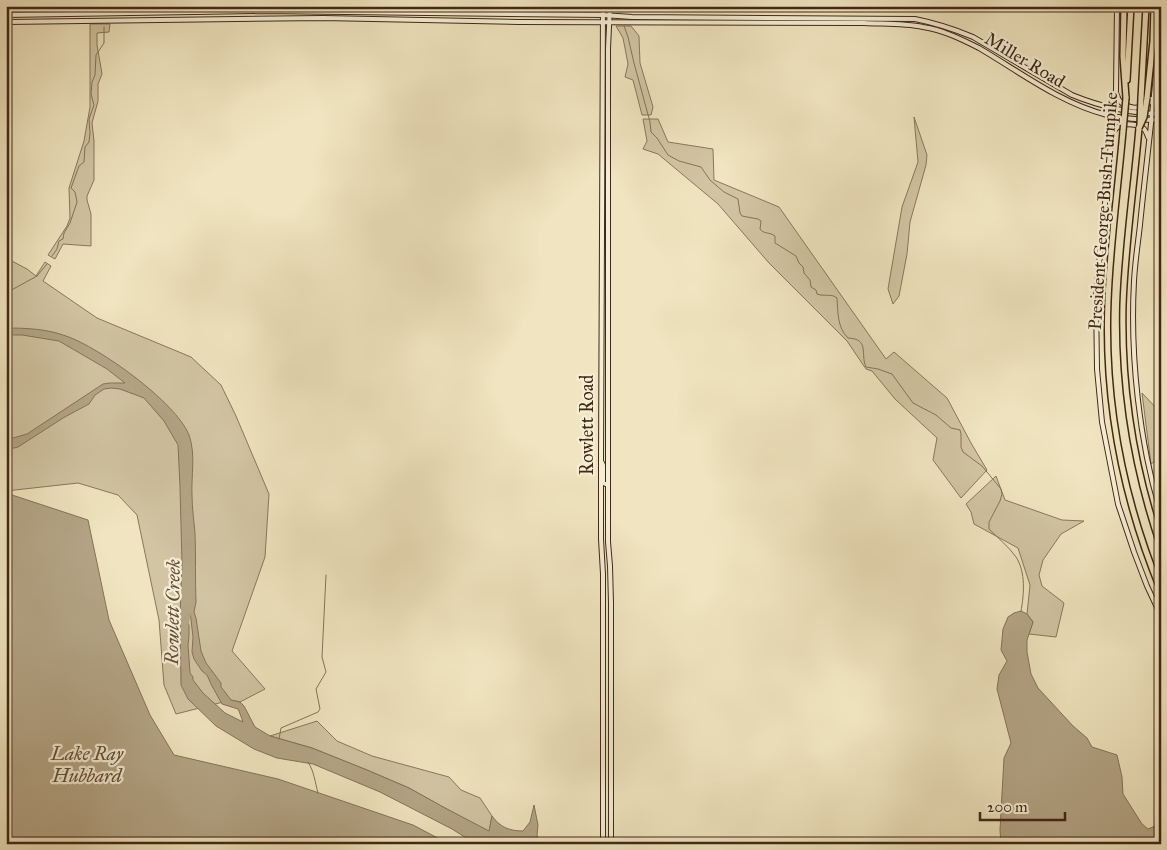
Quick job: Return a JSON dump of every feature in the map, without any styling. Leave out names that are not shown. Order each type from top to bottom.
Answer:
[{"type":"highway","points":[[1124,6],[1122,56],[1126,98]]},
{"type":"highway","name":"President George Bush Turnpike","points":[[1131,6],[1126,98],[1108,291],[1109,379],[1116,435],[1126,486],[1140,536],[1161,590]]},
{"type":"highway","name":"President George Bush Turnpike","points":[[1146,6],[1147,98],[1139,130],[1125,280],[1123,326],[1128,409],[1138,465],[1149,510],[1161,547]]},
{"type":"highway","points":[[1147,98],[1153,42],[1154,6]]},
{"type":"main road","name":"Rowlett Road","points":[[603,6],[601,461],[603,844]]},
{"type":"main road","name":"Rowlett Road","points":[[610,6],[608,542],[611,603],[611,844]]},
{"type":"main road","points":[[1117,6],[1116,90],[1096,296],[1096,369],[1102,422],[1118,504],[1147,586],[1161,616]]},
{"type":"main road","points":[[1160,6],[1158,40],[1147,98],[1151,114],[1134,280],[1133,330],[1142,426],[1151,476],[1161,513]]},
{"type":"main road","name":"Miller Road","points":[[6,15],[330,11],[403,14],[603,15],[794,24],[864,23],[912,25],[936,30],[963,40],[1069,101],[1086,108],[1114,116],[1161,120]]},
{"type":"main road","points":[[122,13],[123,20]]},
{"type":"main road","points":[[150,13],[150,20]]},
{"type":"main road","name":"Miller Road","points":[[6,22],[323,18],[519,22],[908,19],[938,24],[973,37],[1072,95],[1087,101],[1134,113],[1161,114]]},
{"type":"main road","points":[[609,32],[616,22]]},
{"type":"main road","points":[[1116,90],[1117,98],[1121,104],[1128,106],[1146,106],[1150,104],[1147,98]]},
{"type":"main road","points":[[602,116],[609,116]]},
{"type":"main road","points":[[1112,134],[1117,127],[1127,124],[1144,128],[1148,139]]},
{"type":"main road","points":[[601,461],[604,465],[604,483],[608,485]]},
{"type":"shaded area","points":[[90,24],[110,24],[109,32],[97,33],[102,74],[98,84],[98,101],[92,123],[94,180],[87,196],[91,214],[91,246],[63,244],[55,259],[48,255],[67,226],[70,218],[69,188],[84,141],[90,107]]},
{"type":"shaded area","points":[[616,26],[631,26],[639,36],[640,63],[653,107],[651,115],[642,115],[633,80],[625,77],[628,64],[623,38]]},
{"type":"shaded area","points":[[914,117],[927,155],[926,165],[910,222],[907,254],[899,296],[893,304],[888,289],[902,207],[918,162]]},
{"type":"shaded area","points":[[643,119],[658,119],[668,142],[713,149],[714,180],[779,207],[886,359],[894,352],[947,398],[987,470],[961,498],[933,460],[937,438],[895,399],[872,371],[866,369],[847,341],[769,263],[718,204],[658,154],[643,149],[647,141]]},
{"type":"shaded area","points":[[6,258],[36,276],[45,262],[51,266],[43,281],[97,318],[191,357],[221,385],[269,494],[265,557],[232,651],[265,689],[240,702],[231,700],[176,714],[164,685],[159,620],[137,515],[118,495],[78,483],[6,491]]},
{"type":"shaded area","points":[[1142,393],[1161,413],[1161,457],[1151,464]]},
{"type":"shaded area","points":[[996,476],[1005,500],[1062,520],[1084,521],[1061,534],[1043,560],[1039,575],[1042,586],[1064,603],[1056,637],[1029,634],[1033,622],[1027,614],[1030,585],[1018,548],[974,524],[971,512],[966,504]]},
{"type":"shaded area","points":[[317,721],[337,741],[372,756],[449,777],[461,790],[480,798],[492,816],[489,832],[409,788],[312,748],[270,736]]},
{"type":"water","points":[[6,328],[37,329],[66,336],[80,342],[116,363],[135,377],[169,407],[181,422],[189,435],[192,450],[196,602],[194,612],[201,651],[206,663],[221,683],[221,687],[231,700],[240,702],[244,706],[255,727],[270,736],[312,748],[409,788],[489,831],[492,816],[505,828],[523,831],[530,822],[534,805],[538,825],[537,835],[540,844],[476,844],[452,829],[380,792],[313,764],[277,758],[254,749],[216,726],[188,699],[181,685],[180,616],[182,563],[178,445],[164,421],[144,398],[120,389],[111,388],[104,389],[95,395],[89,404],[18,447],[6,450],[6,440],[27,434],[103,384],[125,383],[107,369],[59,341],[22,335],[6,335]],"holes":[[[190,611],[193,637],[192,652],[194,659],[207,675],[222,704],[238,709],[243,722],[225,713],[203,693],[193,680],[190,673],[189,625],[185,618]]]},
{"type":"water","name":"Lake Ray Hubbard","points":[[6,493],[88,520],[109,620],[150,715],[174,755],[278,779],[413,825],[449,844],[6,844]]},
{"type":"water","points":[[1021,611],[1027,614],[1033,622],[1027,640],[1027,652],[1031,674],[1038,688],[1073,726],[1087,738],[1092,747],[1117,755],[1122,777],[1123,794],[1142,824],[1148,829],[1161,822],[1161,844],[1001,844],[1004,758],[1011,743],[997,689],[999,675],[1007,661],[1001,650],[1003,629],[1008,617]]},
{"type":"waterway","points":[[616,6],[620,12]]},
{"type":"waterway","points":[[624,26],[651,132],[668,155],[679,161],[701,167],[710,180],[724,192],[738,199],[742,216],[761,221],[761,231],[775,236],[775,243],[796,256],[803,267],[804,273],[810,280],[811,287],[816,290],[817,294],[837,298],[839,319],[844,334],[848,338],[855,339],[862,344],[866,367],[892,374],[913,403],[936,415],[951,428],[960,430],[963,452],[982,466],[1001,489],[1000,501],[989,522],[989,529],[1010,550],[1019,563],[1023,576],[1021,611]]},
{"type":"waterway","points":[[52,256],[57,249],[59,241],[63,239],[77,202],[75,192],[71,188],[79,166],[84,162],[85,147],[89,142],[89,119],[94,105],[91,94],[92,82],[95,75],[96,55],[104,43],[104,27]]},
{"type":"waterway","points":[[6,293],[37,276],[47,264]]},
{"type":"waterway","points":[[279,739],[281,728],[318,712],[320,709],[316,689],[326,672],[322,657],[326,575]]},
{"type":"waterway","name":"Rowlett Creek","points":[[185,628],[190,607]]},
{"type":"waterway","points":[[308,762],[313,773],[317,793]]}]
